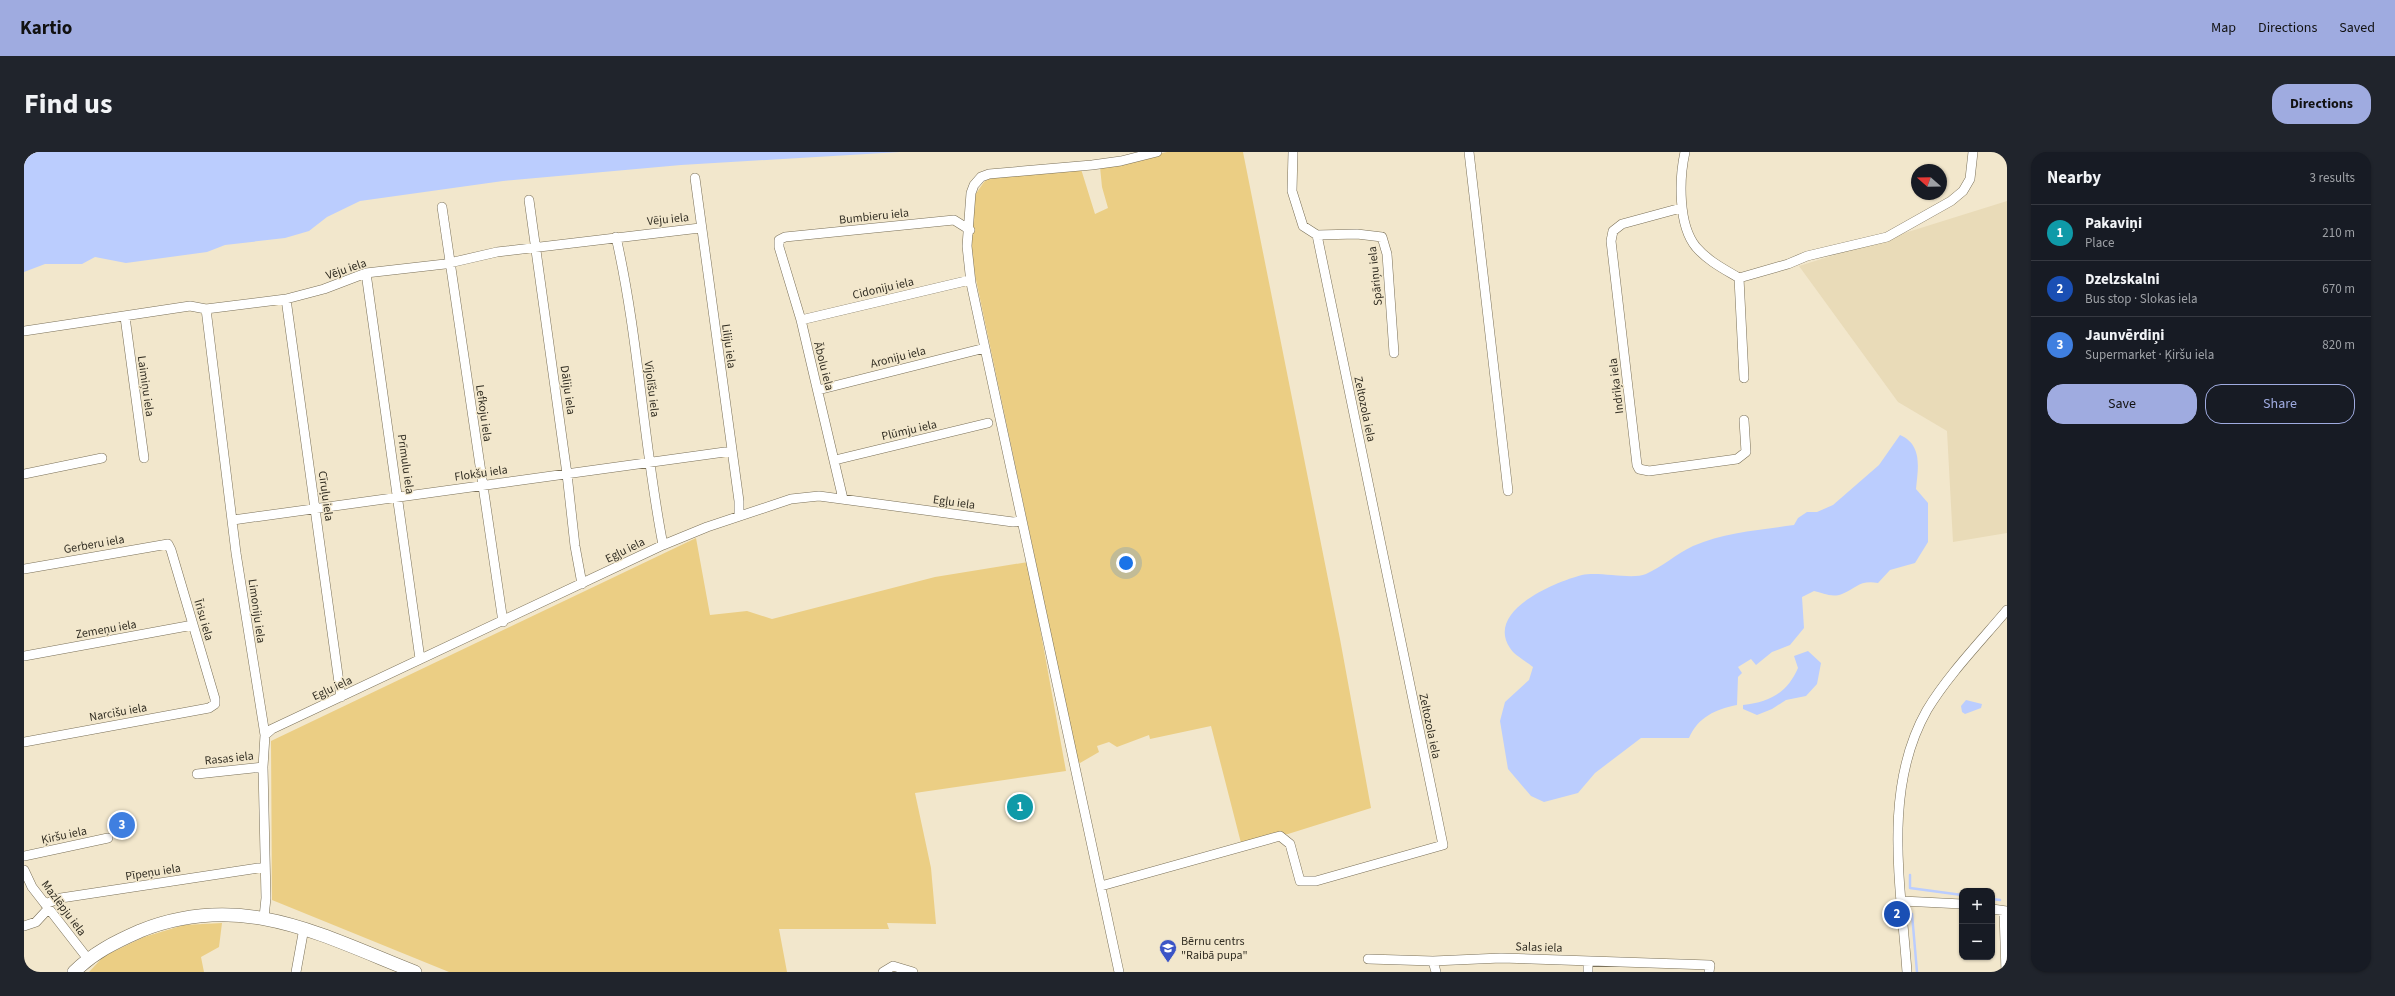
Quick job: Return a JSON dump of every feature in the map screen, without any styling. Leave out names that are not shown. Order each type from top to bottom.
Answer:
[{"type":"main road","points":[[74,972],[88,959],[114,942],[176,919],[198,914],[264,917],[304,928],[415,972]]},
{"type":"street","points":[[1119,972],[1021,521],[967,260],[972,193],[974,185],[981,177],[1001,172],[1121,161],[1157,152]]},
{"type":"street","points":[[1293,152],[1292,191],[1303,226],[1317,236]]},
{"type":"street","points":[[1469,152],[1508,491]]},
{"type":"street","points":[[1685,152],[1681,208],[1686,225],[1696,247],[1716,264],[1738,278],[1788,264],[1807,256],[1888,237],[1951,201],[1963,191],[1970,180],[1974,152]]},
{"type":"street","name":"Liliju iela","points":[[695,178],[700,228],[732,451],[739,516]]},
{"type":"street","name":"Dāliju iela","points":[[529,200],[567,474],[575,546],[582,584]]},
{"type":"street","name":"Lefkoju iela","points":[[442,207],[503,622]]},
{"type":"street","name":"Indriķa iela","points":[[1681,208],[1622,224],[1613,231],[1612,236],[1612,253],[1637,465],[1639,469],[1649,471],[1737,459],[1746,452],[1744,420]]},
{"type":"street","name":"Bumbieru iela","points":[[780,240],[785,237],[954,220],[970,230]]},
{"type":"street","name":"Vēju iela","points":[[24,331],[190,306],[206,309],[286,299],[324,289],[366,273],[450,262],[497,252],[700,228]]},
{"type":"street","name":"Spāriņu iela","points":[[1317,236],[1357,234],[1382,236],[1387,254],[1394,353]]},
{"type":"street","name":"Zeltozola iela","points":[[1101,886],[1280,836],[1290,844],[1300,881],[1316,881],[1443,845],[1317,236]]},
{"type":"street","name":"Vijolīšu iela","points":[[616,237],[625,275],[649,463],[663,545]]},
{"type":"street","name":"Ābolu iela","points":[[780,240],[779,247],[801,320],[843,499]]},
{"type":"street","name":"Prīmulu iela","points":[[366,273],[420,659]]},
{"type":"street","points":[[1738,278],[1744,378]]},
{"type":"street","name":"Cidoniju iela","points":[[801,320],[970,280]]},
{"type":"street","name":"Cīruļu iela","points":[[286,299],[341,697]]},
{"type":"street","name":"Limoniju iela","points":[[206,309],[255,683],[265,736],[263,767],[266,898],[264,917]]},
{"type":"street","name":"Laimiņu iela","points":[[125,317],[144,458]]},
{"type":"street","name":"Aroniju iela","points":[[818,390],[985,348]]},
{"type":"street","name":"Plūmju iela","points":[[834,460],[988,423]]},
{"type":"street","name":"Flokšu iela","points":[[233,520],[732,451]]},
{"type":"street","points":[[24,474],[102,458]]},
{"type":"street","name":"Egļu iela","points":[[265,736],[272,729],[420,659],[503,622],[663,545],[739,516],[802,496],[843,499],[1013,522],[1021,521]]},
{"type":"street","name":"Gerberu iela","points":[[24,569],[168,544]]},
{"type":"street","name":"Īrisu iela","points":[[168,544],[215,699],[215,704]]},
{"type":"street","points":[[1906,972],[1897,824],[1901,786],[1912,745],[1927,710],[1937,694],[2007,610]]},
{"type":"street","name":"Zemeņu iela","points":[[24,656],[193,625]]},
{"type":"street","name":"Narcišu iela","points":[[24,742],[209,708],[215,704]]},
{"type":"street","name":"Rasas iela","points":[[197,774],[263,767]]},
{"type":"street","name":"Ķiršu iela","points":[[24,856],[108,838]]},
{"type":"street","name":"Pīpeņu iela","points":[[46,906],[61,898],[265,866]]},
{"type":"street","name":"Mazlēpju iela","points":[[24,870],[46,906],[88,959]]},
{"type":"street","points":[[1902,901],[1959,904]]},
{"type":"street","points":[[24,926],[36,922],[46,906]]},
{"type":"street","points":[[1995,909],[2006,911],[2006,972]]},
{"type":"street","points":[[296,972],[304,928]]},
{"type":"street","name":"Salas iela","points":[[1368,959],[1433,961],[1500,958],[1588,961],[1710,969]]},
{"type":"street","points":[[1433,961],[1436,972]]},
{"type":"street","points":[[1588,961],[1588,972]]},
{"type":"street","points":[[883,972],[893,966],[913,972]]},
{"type":"shaded area","points":[[1167,152],[1243,152],[1340,639],[1371,808],[1288,834],[1275,835],[1241,843],[1211,726],[1150,739],[1149,735],[1117,747],[1109,742],[1097,746],[1099,752],[1080,763],[1078,762],[971,256],[975,195],[984,182],[994,175],[1081,169],[1095,214],[1108,208],[1102,187],[1100,167]]},
{"type":"shaded area","points":[[2007,201],[2007,533],[1953,542],[1947,431],[1898,402],[1799,266]]},
{"type":"shaded area","points":[[696,538],[710,615],[747,611],[772,619],[935,577],[1028,562],[1066,771],[915,793],[931,868],[936,924],[887,923],[889,929],[779,929],[787,972],[449,972],[272,900],[271,741]]},
{"type":"shaded area","points":[[222,923],[219,947],[201,957],[204,972],[89,972],[104,956],[144,937],[184,925]]},
{"type":"water","points":[[24,152],[900,152],[681,165],[503,181],[360,201],[327,217],[309,231],[285,238],[225,245],[207,252],[126,263],[95,257],[82,264],[45,264],[24,272]]},
{"type":"water","points":[[1900,435],[1907,439],[1916,451],[1918,473],[1916,489],[1928,503],[1928,542],[1915,563],[1890,570],[1878,583],[1872,582],[1858,585],[1842,594],[1831,595],[1814,591],[1802,597],[1804,628],[1790,645],[1772,652],[1756,665],[1751,659],[1738,667],[1742,673],[1738,677],[1737,705],[1708,715],[1697,725],[1689,738],[1641,738],[1595,773],[1578,793],[1544,802],[1531,796],[1508,769],[1500,721],[1505,702],[1529,680],[1533,667],[1512,651],[1505,635],[1507,622],[1515,610],[1526,600],[1541,591],[1582,575],[1597,574],[1640,576],[1652,571],[1687,549],[1705,541],[1743,532],[1794,525],[1798,518],[1807,512],[1817,512],[1833,505],[1879,465]]},
{"type":"water","points":[[1808,651],[1821,663],[1817,684],[1806,696],[1786,700],[1772,709],[1757,715],[1743,709],[1743,705],[1753,704],[1769,699],[1783,690],[1794,677],[1798,668],[1794,656]]},
{"type":"water","points":[[1966,700],[1982,704],[1981,708],[1965,714],[1962,712],[1961,706]]},
{"type":"waterway","points":[[1910,875],[1910,888],[1959,895]]},
{"type":"waterway","points":[[1995,899],[2000,900]]},
{"type":"waterway","points":[[1912,914],[1917,972]]},
{"type":"place","name":"Pakaviņi","points":[[1020,807]]},
{"type":"place","name":"Jaunvērdiņi","points":[[122,825]]},
{"type":"place","name":"Dzelzskalni","points":[[1897,914]]},
{"type":"place","name":"Bērnu centrs \"Raibā pupa\"","points":[[1168,963]]}]
